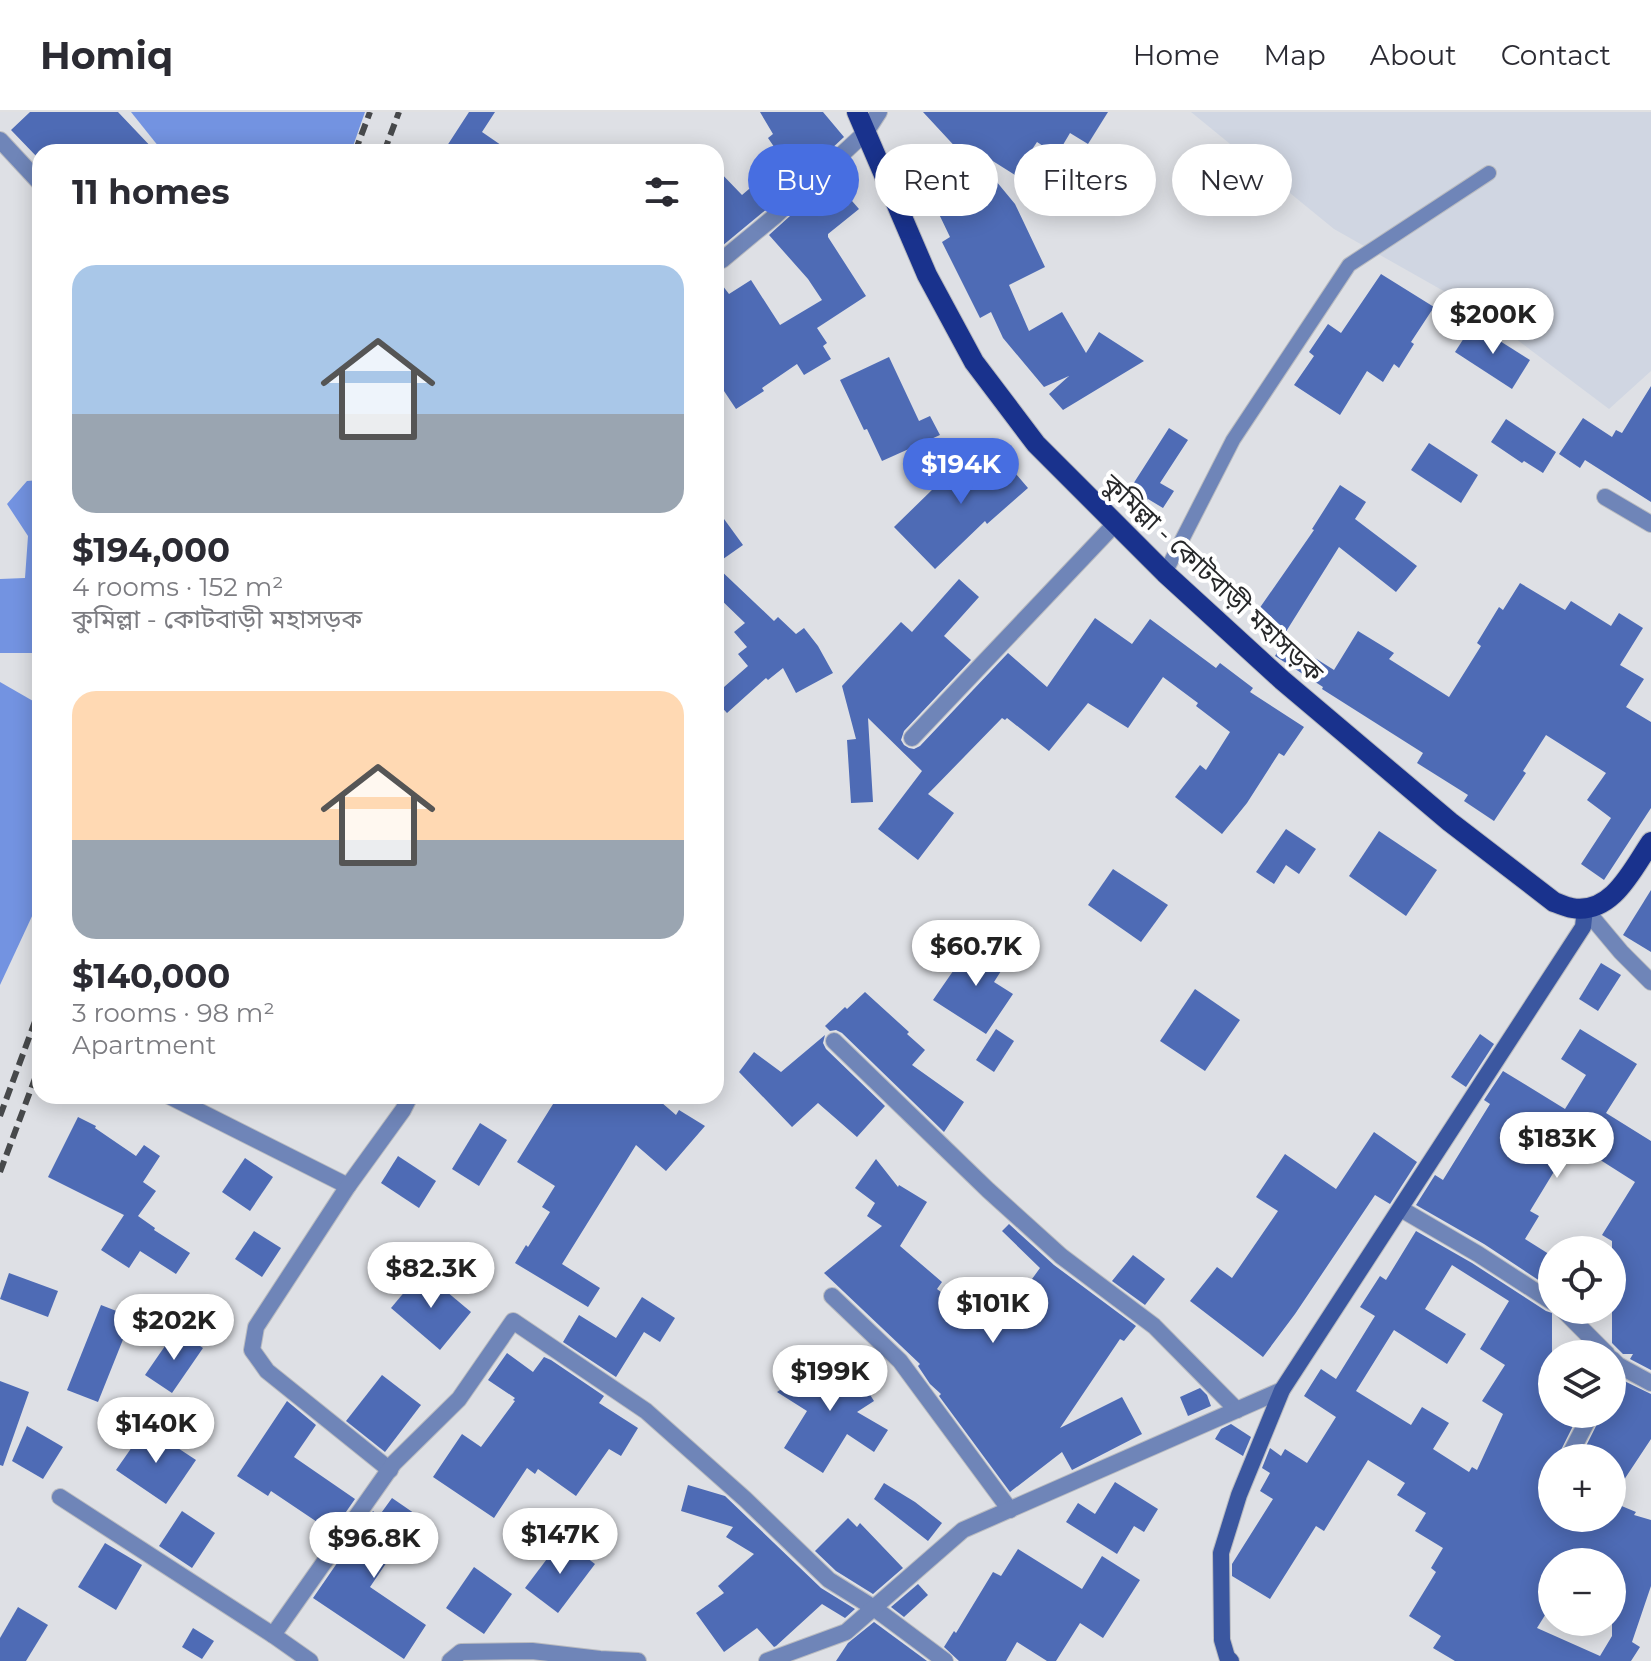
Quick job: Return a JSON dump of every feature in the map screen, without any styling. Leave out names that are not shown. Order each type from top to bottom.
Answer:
[{"type":"main road","name":"কুমিল্লা - কোটবাড়ী মহাসড়ক","points":[[857,112],[927,275],[974,362],[1036,444],[1165,573],[1282,680],[1450,822],[1554,902],[1585,909]]},
{"type":"main road","points":[[1585,909],[1600,905],[1615,894],[1651,842]]},
{"type":"street","points":[[724,258],[866,132],[879,112]]},
{"type":"street","points":[[0,140],[32,174]]},
{"type":"street","points":[[1605,497],[1651,524]]},
{"type":"street","points":[[912,738],[1115,524]]},
{"type":"street","points":[[1585,909],[1651,982]]},
{"type":"street","points":[[1231,1661],[1222,1640],[1221,1553],[1239,1495],[1282,1390],[1583,927],[1585,909]]},
{"type":"street","points":[[834,1041],[1061,1256],[1154,1326],[1237,1410]]},
{"type":"street","points":[[185,1104],[348,1186]]},
{"type":"street","points":[[390,1470],[267,1371],[252,1350],[256,1327],[406,1104]]},
{"type":"street","points":[[1401,1209],[1538,1293]]},
{"type":"street","points":[[832,1296],[900,1361],[1010,1510]]},
{"type":"street","points":[[273,1635],[390,1470],[459,1399],[513,1321],[646,1411],[745,1499],[829,1580],[874,1608],[945,1661]]},
{"type":"street","points":[[1576,1324],[1590,1340]]},
{"type":"street","points":[[1626,1371],[1651,1383]]},
{"type":"street","points":[[767,1661],[846,1632],[963,1530],[1282,1390]]},
{"type":"street","points":[[60,1497],[310,1661]]},
{"type":"street","points":[[450,1661],[461,1652],[532,1651],[638,1661]]},
{"type":"lane","points":[[1165,573],[1233,440],[1349,265],[1489,173]]},
{"type":"shaded area","points":[[1191,112],[1651,112],[1651,371],[1609,409],[1479,311],[1334,229],[1292,195],[1292,144],[1230,144]]},
{"type":"water","points":[[131,112],[365,112],[354,144],[157,144]]},
{"type":"water","points":[[27,481],[32,481],[32,653],[0,653],[0,579],[25,578],[28,536],[7,504]]},
{"type":"water","points":[[0,682],[32,700],[32,916],[0,985]]},
{"type":"building","points":[[30,112],[118,112],[148,144],[32,144],[32,152],[11,130]]},
{"type":"building","points":[[469,112],[495,112],[482,132],[499,144],[448,144]]},
{"type":"building","points":[[760,112],[823,112],[844,137],[837,144],[772,144],[768,138],[773,134]]},
{"type":"building","points":[[923,112],[1108,112],[1088,144],[1070,133],[1064,144],[1014,144],[1014,174],[998,164],[998,144],[953,144]]},
{"type":"building","points":[[724,176],[742,195],[748,190],[748,216],[758,216],[724,244]]},
{"type":"building","points":[[998,183],[1014,203],[1014,216],[1021,216],[1045,267],[1009,285],[1029,331],[1062,312],[1086,353],[1099,332],[1144,361],[1063,410],[1049,394],[1069,376],[1044,387],[1003,338],[991,312],[980,318],[942,242],[950,237],[940,216],[998,216]]},
{"type":"building","points":[[790,216],[850,216],[828,237],[866,296],[817,328],[827,343],[823,346],[831,359],[804,375],[797,364],[736,409],[724,391],[724,287],[729,294],[751,280],[780,325],[822,300],[808,279],[769,235]]},
{"type":"building","points":[[1381,274],[1434,307],[1411,342],[1414,344],[1399,368],[1394,364],[1383,382],[1367,371],[1340,415],[1294,385],[1314,356],[1309,352],[1328,324],[1341,333]]},
{"type":"building","points":[[1473,324],[1530,360],[1512,389],[1455,352]]},
{"type":"building","points":[[889,357],[919,421],[930,416],[940,435],[882,461],[840,380]]},
{"type":"building","points":[[1651,386],[1651,502],[1585,460],[1580,468],[1559,454],[1583,418],[1612,437],[1616,430],[1622,433]]},
{"type":"building","points":[[1506,419],[1556,452],[1543,473],[1491,442]]},
{"type":"building","points":[[1169,428],[1188,440],[1160,483],[1174,491],[1163,508],[1148,499],[1145,503],[1128,492]]},
{"type":"building","points":[[1429,443],[1478,475],[1461,503],[1411,470]]},
{"type":"building","points":[[990,444],[1028,488],[987,524],[985,521],[935,569],[894,527],[935,487],[937,490]]},
{"type":"building","points":[[1340,485],[1366,502],[1355,519],[1417,566],[1396,592],[1339,547],[1282,638],[1252,619],[1314,530]]},
{"type":"building","points":[[724,519],[743,545],[724,558]]},
{"type":"building","points":[[724,574],[774,621],[778,617],[796,634],[804,628],[833,673],[796,693],[783,668],[768,680],[766,678],[727,713],[724,710],[724,687],[748,666],[738,654],[747,647],[734,632],[745,623],[724,603]]},
{"type":"building","points":[[959,579],[979,597],[944,636],[971,660],[904,731],[901,740],[909,748],[920,746],[1008,653],[1047,687],[1095,618],[1132,644],[1150,619],[1216,668],[1220,663],[1253,688],[1250,692],[1304,727],[1284,756],[1279,753],[1247,803],[1222,834],[1175,797],[1200,765],[1206,770],[1230,732],[1163,677],[1128,728],[1088,703],[1049,751],[1007,718],[1002,718],[928,794],[954,813],[918,860],[878,829],[922,771],[868,718],[873,802],[851,803],[847,740],[856,739],[842,686],[901,622],[912,632]]},
{"type":"building","points":[[1520,583],[1565,610],[1571,601],[1611,626],[1619,613],[1643,628],[1620,665],[1644,679],[1626,707],[1651,722],[1651,808],[1604,880],[1581,864],[1611,818],[1587,800],[1606,773],[1546,735],[1523,771],[1526,773],[1494,821],[1464,801],[1468,795],[1417,763],[1423,753],[1275,656],[1285,639],[1334,670],[1358,631],[1394,653],[1389,659],[1449,697],[1481,646],[1477,643],[1499,607],[1503,610]]},
{"type":"building","points":[[1286,829],[1316,849],[1299,874],[1286,865],[1274,884],[1256,872]]},
{"type":"building","points":[[1379,831],[1437,870],[1406,916],[1349,876]]},
{"type":"building","points":[[1113,869],[1168,905],[1141,942],[1088,905]]},
{"type":"building","points":[[1651,890],[1651,952],[1623,935]]},
{"type":"building","points":[[976,938],[1008,960],[994,982],[1013,994],[986,1034],[933,1000]]},
{"type":"building","points":[[1601,963],[1621,975],[1598,1011],[1579,999]]},
{"type":"building","points":[[1195,989],[1240,1020],[1205,1071],[1160,1041]]},
{"type":"building","points":[[865,992],[925,1050],[912,1065],[964,1102],[944,1132],[842,1033],[830,1031],[825,1026]]},
{"type":"building","points":[[996,1029],[1014,1041],[994,1072],[976,1060]]},
{"type":"building","points":[[1580,1029],[1637,1064],[1606,1113],[1651,1141],[1651,1370],[1630,1359],[1633,1354],[1626,1354],[1626,1340],[1612,1340],[1612,1324],[1626,1324],[1626,1236],[1602,1235],[1635,1182],[1572,1142],[1530,1211],[1539,1216],[1525,1239],[1538,1247],[1538,1280],[1416,1205],[1435,1175],[1443,1180],[1490,1104],[1484,1100],[1503,1071],[1565,1109],[1586,1075],[1561,1059]]},
{"type":"building","points":[[1480,1034],[1494,1044],[1466,1087],[1451,1077]]},
{"type":"building","points":[[825,1035],[823,1043],[826,1049],[885,1106],[857,1137],[818,1103],[792,1127],[739,1072],[754,1052],[781,1072]]},
{"type":"building","points":[[553,1104],[663,1104],[676,1115],[679,1110],[705,1126],[666,1171],[636,1145],[562,1264],[600,1288],[588,1307],[515,1263],[550,1212],[542,1207],[555,1186],[517,1162]]},
{"type":"building","points":[[78,1117],[96,1126],[136,1156],[144,1145],[160,1156],[143,1182],[156,1191],[138,1216],[190,1253],[176,1274],[140,1251],[129,1268],[101,1250],[124,1215],[48,1177]]},
{"type":"building","points":[[480,1123],[507,1140],[479,1186],[452,1169]]},
{"type":"building","points":[[1374,1132],[1417,1162],[1390,1204],[1375,1195],[1263,1357],[1190,1301],[1217,1267],[1232,1278],[1278,1211],[1256,1197],[1285,1154],[1336,1189]]},
{"type":"building","points":[[398,1156],[436,1181],[419,1208],[381,1183]]},
{"type":"building","points":[[245,1158],[273,1177],[250,1211],[222,1192]]},
{"type":"building","points":[[876,1159],[898,1187],[927,1202],[900,1246],[942,1282],[937,1289],[973,1317],[992,1301],[1005,1316],[1040,1268],[1002,1231],[1009,1224],[1054,1265],[1136,1326],[1124,1341],[1120,1339],[1060,1428],[1122,1397],[1142,1434],[1072,1470],[1062,1452],[1010,1492],[939,1396],[941,1394],[930,1384],[918,1366],[920,1364],[824,1273],[882,1226],[867,1216],[875,1203],[855,1188]]},
{"type":"building","points":[[254,1231],[281,1248],[262,1277],[235,1259]]},
{"type":"building","points":[[1416,1231],[1538,1306],[1538,1324],[1552,1324],[1552,1340],[1538,1340],[1538,1428],[1572,1428],[1564,1444],[1538,1444],[1538,1532],[1626,1532],[1626,1508],[1636,1512],[1634,1515],[1651,1520],[1651,1586],[1632,1642],[1640,1647],[1631,1661],[1455,1661],[1433,1648],[1441,1636],[1409,1616],[1436,1572],[1431,1568],[1443,1548],[1415,1531],[1426,1513],[1397,1495],[1405,1483],[1368,1460],[1324,1531],[1316,1526],[1270,1599],[1232,1576],[1232,1564],[1273,1499],[1260,1491],[1270,1473],[1262,1468],[1270,1448],[1281,1456],[1285,1449],[1307,1463],[1336,1417],[1304,1396],[1321,1369],[1336,1379],[1375,1316],[1360,1307],[1380,1276],[1386,1280]],"holes":[[[1452,1265],[1509,1301],[1480,1349],[1505,1365],[1482,1401],[1503,1414],[1477,1470],[1472,1467],[1469,1472],[1433,1449],[1449,1423],[1422,1407],[1411,1425],[1356,1391],[1394,1330],[1447,1364],[1466,1334],[1425,1309]]]},
{"type":"building","points":[[1133,1255],[1165,1279],[1145,1305],[1112,1281]]},
{"type":"building","points":[[422,1271],[471,1312],[440,1350],[391,1308]]},
{"type":"building","points":[[9,1273],[58,1291],[48,1317],[0,1299]]},
{"type":"building","points":[[642,1297],[675,1318],[660,1342],[644,1332],[616,1377],[563,1342],[579,1315],[616,1338]]},
{"type":"building","points":[[101,1305],[132,1317],[98,1402],[67,1390]]},
{"type":"building","points":[[176,1330],[203,1348],[172,1393],[145,1375]]},
{"type":"building","points":[[507,1353],[533,1372],[544,1357],[551,1360],[604,1396],[599,1403],[638,1428],[621,1456],[609,1449],[576,1496],[538,1469],[535,1474],[527,1468],[494,1518],[433,1477],[462,1434],[481,1447],[515,1401],[488,1380]]},
{"type":"building","points":[[836,1353],[860,1379],[874,1401],[857,1412],[888,1430],[874,1452],[847,1434],[823,1473],[784,1448],[807,1411],[777,1392]]},
{"type":"building","points":[[382,1375],[421,1405],[385,1452],[346,1421]]},
{"type":"building","points":[[0,1381],[29,1392],[3,1466],[0,1465]]},
{"type":"building","points":[[1626,1382],[1651,1394],[1651,1439],[1626,1477],[1626,1444],[1587,1444],[1595,1428],[1626,1428]]},
{"type":"building","points":[[1200,1388],[1211,1406],[1188,1416],[1180,1397]]},
{"type":"building","points":[[287,1401],[316,1425],[294,1457],[355,1499],[332,1532],[271,1491],[268,1496],[237,1476]]},
{"type":"building","points":[[1231,1424],[1251,1437],[1243,1456],[1215,1439],[1221,1429]]},
{"type":"building","points":[[27,1426],[63,1447],[43,1479],[12,1461]]},
{"type":"building","points":[[146,1427],[196,1460],[166,1504],[116,1470]]},
{"type":"building","points":[[1115,1482],[1158,1509],[1144,1532],[1134,1526],[1117,1554],[1066,1522],[1078,1503],[1095,1514]]},
{"type":"building","points":[[884,1483],[942,1523],[928,1541],[874,1499]]},
{"type":"building","points":[[688,1485],[725,1496],[821,1588],[855,1609],[845,1618],[822,1604],[774,1647],[757,1628],[724,1652],[696,1613],[724,1593],[718,1586],[754,1554],[726,1537],[733,1527],[681,1511]]},
{"type":"building","points":[[392,1498],[424,1520],[400,1554],[395,1550],[370,1587],[426,1625],[404,1659],[313,1598],[373,1511],[379,1516]]},
{"type":"building","points":[[182,1511],[215,1533],[192,1568],[159,1546]]},
{"type":"building","points":[[848,1518],[857,1527],[860,1523],[903,1568],[873,1594],[836,1571],[815,1551]]},
{"type":"building","points":[[562,1539],[595,1564],[558,1613],[525,1588]]},
{"type":"building","points":[[105,1543],[142,1565],[116,1610],[78,1587]]},
{"type":"building","points":[[1018,1549],[1082,1589],[1102,1556],[1140,1580],[1103,1638],[1080,1623],[1056,1661],[1047,1661],[1017,1642],[1006,1661],[959,1661],[944,1647],[993,1572],[1001,1576]]},
{"type":"building","points":[[474,1567],[512,1594],[484,1634],[446,1608]]},
{"type":"building","points":[[918,1584],[928,1595],[904,1617],[891,1607]]},
{"type":"building","points":[[18,1607],[48,1625],[26,1661],[0,1661],[0,1638]]},
{"type":"building","points":[[874,1622],[927,1661],[836,1661],[848,1643]]},
{"type":"building","points":[[193,1628],[214,1641],[202,1659],[182,1647]]},
{"type":"railway","points":[[358,144],[370,112]]},
{"type":"railway","points":[[387,144],[399,112]]},
{"type":"railway","points":[[0,1116],[32,1030]]},
{"type":"railway","points":[[0,1172],[32,1086]]}]
